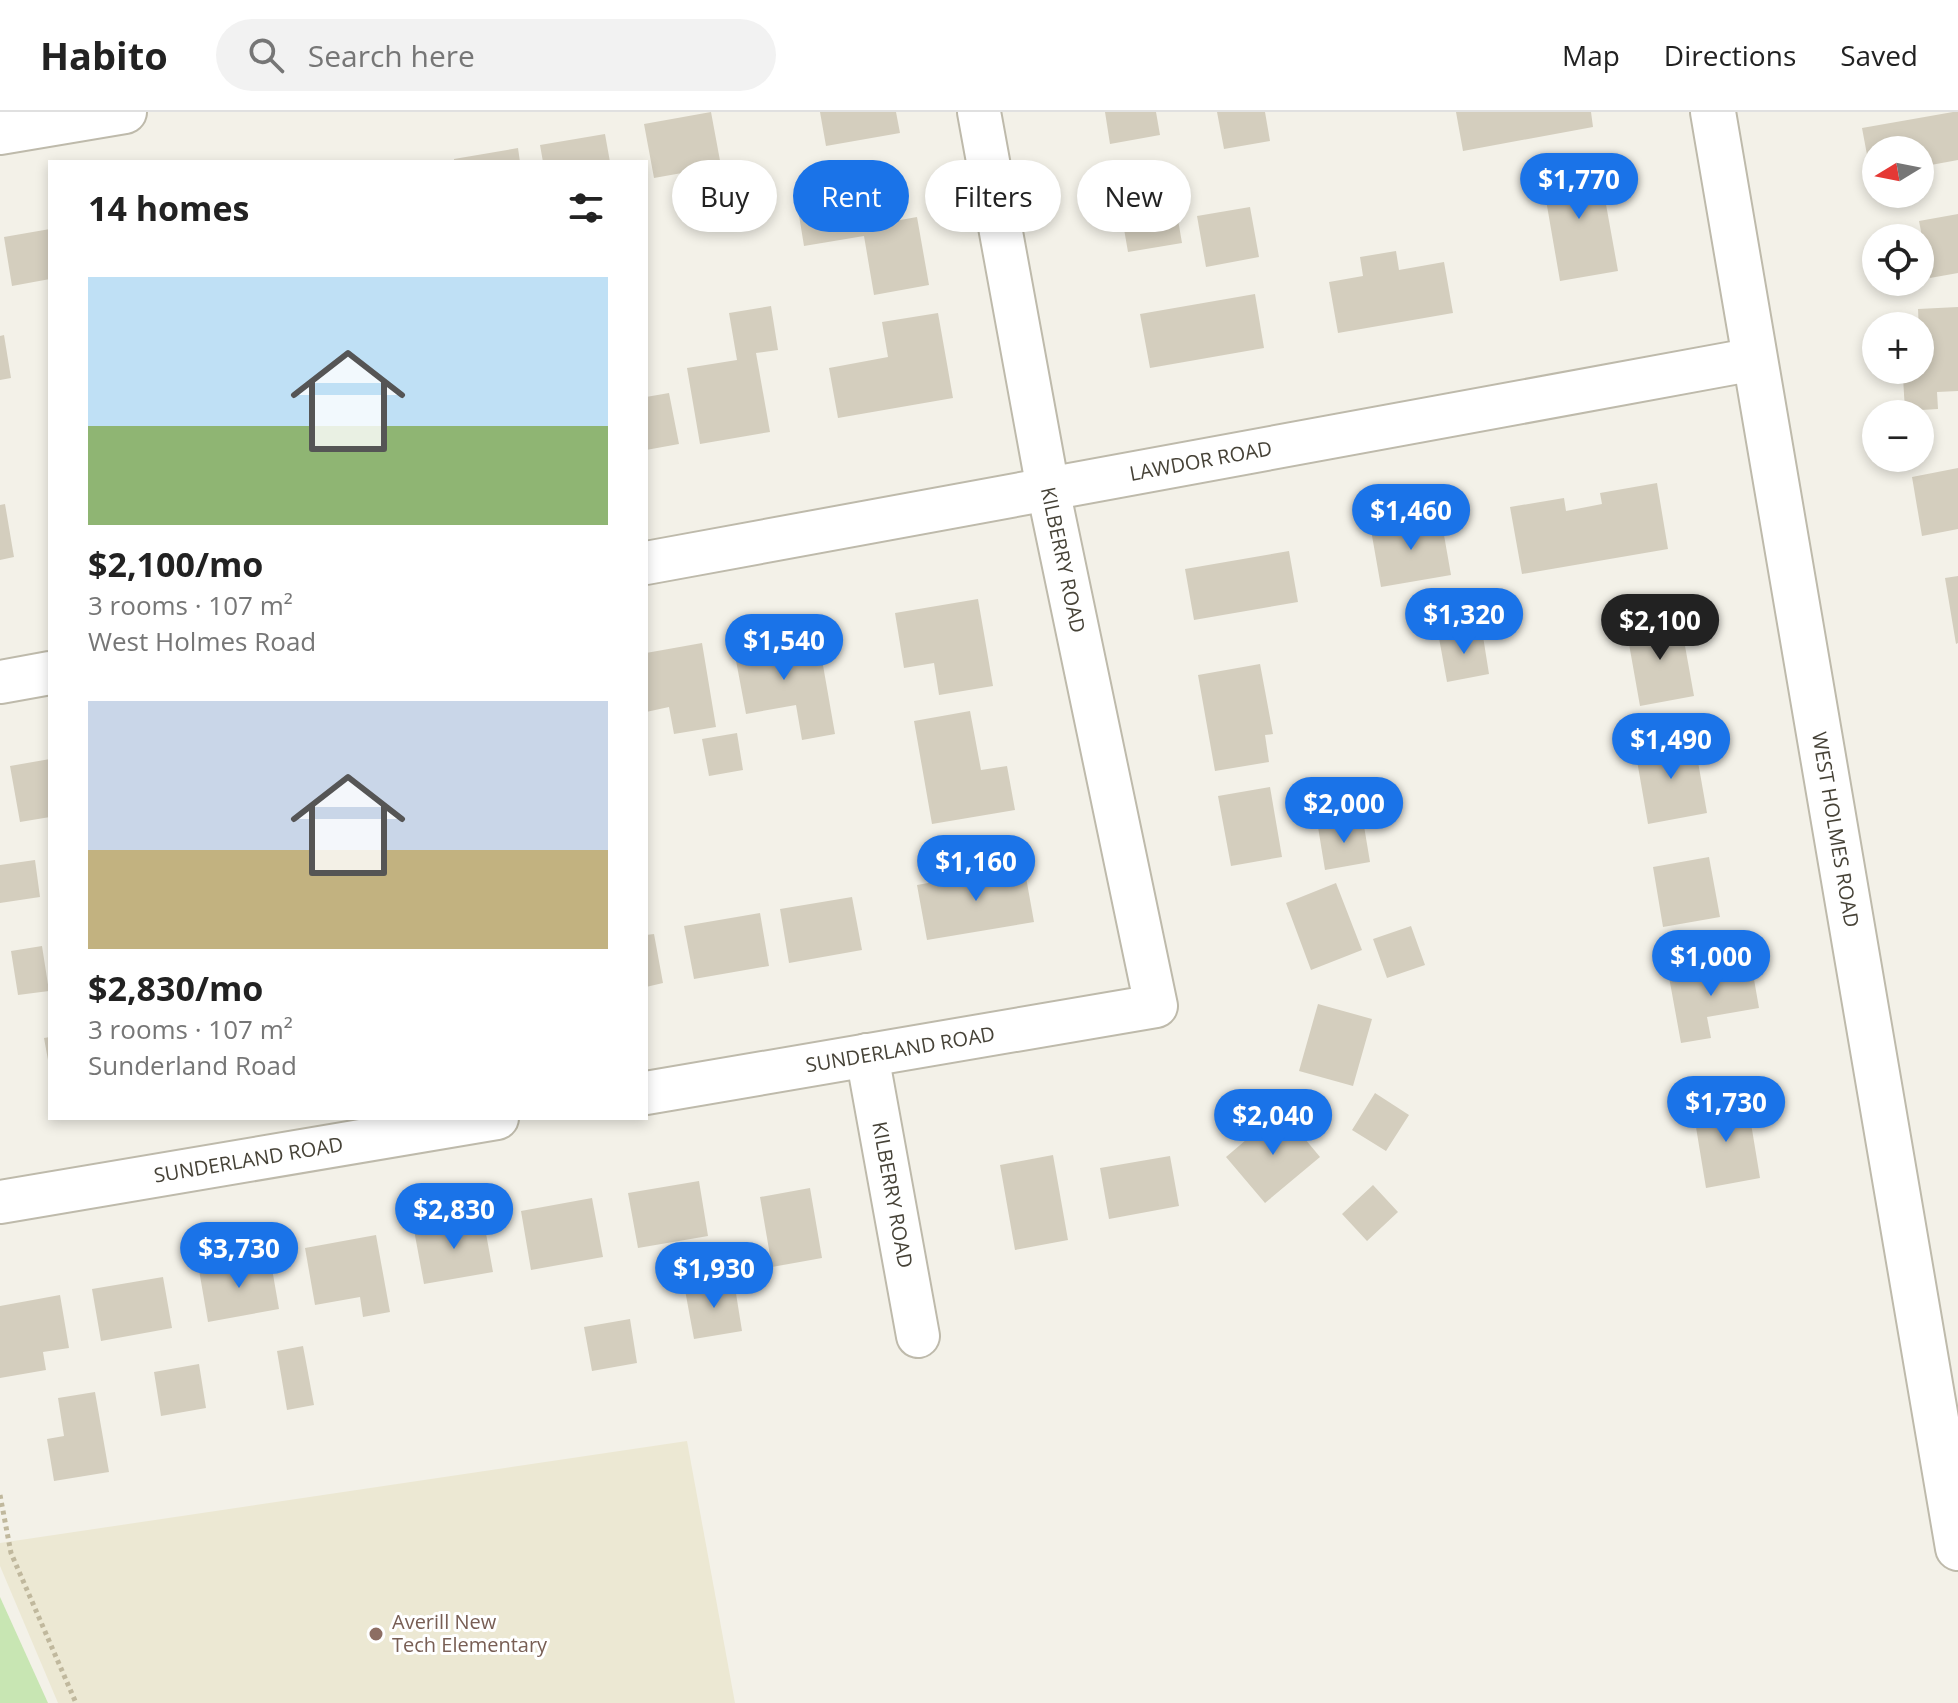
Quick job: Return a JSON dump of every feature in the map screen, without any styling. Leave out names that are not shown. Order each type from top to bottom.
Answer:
[{"type":"street","points":[[0,133],[125,112]]},
{"type":"street","name":"KILBERRY ROAD","points":[[979,112],[1048,489],[1156,1006]]},
{"type":"street","name":"WEST HOLMES ROAD","points":[[1713,112],[1958,1548]]},
{"type":"street","name":"LAWDOR ROAD","points":[[648,563],[1755,359]]},
{"type":"street","points":[[0,682],[48,673]]},
{"type":"street","name":"SUNDERLAND ROAD","points":[[648,1093],[1156,1006]]},
{"type":"street","name":"KILBERRY ROAD","points":[[867,1055],[918,1336]]},
{"type":"street","name":"SUNDERLAND ROAD","points":[[0,1202],[485,1120]]},
{"type":"path","points":[[0,1495],[11,1553],[76,1703]]},
{"type":"shaded area","name":"Averill New Tech Elementary","points":[[687,1441],[735,1703],[58,1703],[0,1566],[0,1543]]},
{"type":"green space","points":[[0,1597],[48,1703],[0,1703]]},
{"type":"building","points":[[711,112],[720,160],[672,160],[672,175],[654,178],[644,124]]},
{"type":"building","points":[[820,112],[896,112],[900,133],[826,146]]},
{"type":"building","points":[[1105,112],[1156,112],[1160,135],[1110,144]]},
{"type":"building","points":[[1217,112],[1265,112],[1270,141],[1224,149]]},
{"type":"building","points":[[1456,112],[1591,112],[1593,127],[1463,151]]},
{"type":"building","points":[[1958,112],[1958,160],[1934,164],[1934,136],[1864,136],[1862,128]]},
{"type":"building","points":[[605,134],[610,160],[543,160],[540,145]]},
{"type":"building","points":[[518,148],[520,160],[454,160]]},
{"type":"building","points":[[1598,160],[1618,271],[1560,281],[1541,171]]},
{"type":"building","points":[[1250,207],[1259,257],[1206,267],[1197,216]]},
{"type":"building","points":[[1958,214],[1958,273],[1934,277],[1934,224],[1920,224],[1919,221]]},
{"type":"building","points":[[917,217],[929,285],[874,295],[864,236],[804,246],[802,232],[909,232],[909,218]]},
{"type":"building","points":[[48,229],[48,279],[12,286],[4,237]]},
{"type":"building","points":[[1125,232],[1180,232],[1182,243],[1128,252]]},
{"type":"building","points":[[1396,251],[1399,270],[1444,262],[1453,313],[1338,333],[1329,282],[1363,276],[1360,257]]},
{"type":"building","points":[[1255,294],[1264,348],[1150,368],[1140,314]]},
{"type":"building","points":[[771,306],[778,350],[756,353],[770,432],[700,444],[687,368],[737,360],[729,313]]},
{"type":"building","points":[[1958,307],[1958,391],[1937,392],[1938,409],[1934,409],[1934,400],[1904,400],[1903,384],[1934,384],[1934,312],[1918,312],[1918,309]]},
{"type":"building","points":[[938,313],[953,398],[838,418],[829,368],[888,357],[882,322]]},
{"type":"building","points":[[4,335],[11,378],[0,380],[0,336]]},
{"type":"building","points":[[669,393],[679,444],[648,450],[648,397]]},
{"type":"building","points":[[1958,468],[1958,529],[1922,536],[1912,477]]},
{"type":"building","points":[[1657,483],[1668,549],[1522,574],[1510,507],[1564,498],[1566,511],[1602,504],[1600,493]]},
{"type":"building","points":[[5,504],[14,557],[0,560],[0,505]]},
{"type":"building","points":[[1441,518],[1451,575],[1381,587],[1371,530]]},
{"type":"building","points":[[1289,551],[1298,602],[1194,620],[1185,569]]},
{"type":"building","points":[[1958,576],[1958,643],[1956,644],[1945,578]]},
{"type":"building","points":[[978,599],[993,686],[939,695],[934,663],[904,668],[895,613]]},
{"type":"building","points":[[1680,618],[1694,696],[1640,706],[1626,627]]},
{"type":"building","points":[[1482,630],[1489,674],[1447,682],[1439,638]]},
{"type":"building","points":[[777,631],[781,655],[820,648],[835,734],[802,740],[796,705],[746,714],[732,639]]},
{"type":"building","points":[[702,643],[716,727],[674,734],[669,707],[648,712],[648,653]]},
{"type":"building","points":[[1260,664],[1273,734],[1265,735],[1269,762],[1215,771],[1198,675]]},
{"type":"building","points":[[970,711],[981,770],[1007,766],[1015,810],[932,824],[914,721]]},
{"type":"building","points":[[737,733],[743,770],[709,776],[702,739]]},
{"type":"building","points":[[1694,739],[1707,813],[1648,824],[1635,749]]},
{"type":"building","points":[[48,759],[48,817],[20,822],[10,766]]},
{"type":"building","points":[[1270,787],[1282,857],[1231,866],[1218,796]]},
{"type":"building","points":[[1363,820],[1370,862],[1325,870],[1318,827]]},
{"type":"building","points":[[1709,857],[1720,917],[1663,927],[1653,867]]},
{"type":"building","points":[[35,860],[40,897],[0,903],[0,865]]},
{"type":"building","points":[[1024,866],[1034,922],[927,940],[917,885]]},
{"type":"building","points":[[1336,883],[1362,950],[1311,970],[1286,903]]},
{"type":"building","points":[[852,897],[862,950],[789,963],[780,909]]},
{"type":"building","points":[[760,913],[769,966],[694,979],[684,926]]},
{"type":"building","points":[[1411,926],[1425,965],[1387,978],[1373,939]]},
{"type":"building","points":[[654,934],[663,983],[648,987],[648,935]]},
{"type":"building","points":[[42,946],[48,991],[18,995],[11,951]]},
{"type":"building","points":[[1751,962],[1759,1008],[1707,1017],[1711,1038],[1681,1043],[1669,977]]},
{"type":"building","points":[[1318,1004],[1372,1019],[1353,1086],[1299,1071]]},
{"type":"building","points":[[48,1037],[48,1060],[44,1038]]},
{"type":"building","points":[[1375,1093],[1409,1115],[1386,1151],[1352,1130]]},
{"type":"building","points":[[1747,1099],[1760,1178],[1706,1188],[1693,1109]]},
{"type":"building","points":[[1281,1110],[1320,1157],[1265,1203],[1226,1157]]},
{"type":"building","points":[[1053,1155],[1068,1240],[1015,1250],[1000,1165]]},
{"type":"building","points":[[1170,1156],[1179,1206],[1109,1219],[1100,1168]]},
{"type":"building","points":[[699,1181],[708,1236],[638,1248],[628,1193]]},
{"type":"building","points":[[1373,1185],[1398,1212],[1367,1241],[1342,1214]]},
{"type":"building","points":[[810,1188],[822,1258],[772,1267],[760,1197]]},
{"type":"building","points":[[592,1198],[603,1257],[531,1270],[521,1211]]},
{"type":"building","points":[[483,1217],[493,1272],[424,1284],[414,1230]]},
{"type":"building","points":[[376,1235],[390,1312],[363,1317],[360,1297],[315,1305],[305,1248]]},
{"type":"building","points":[[270,1257],[279,1309],[208,1322],[199,1270]]},
{"type":"building","points":[[163,1277],[172,1328],[101,1341],[92,1289]]},
{"type":"building","points":[[734,1281],[742,1331],[694,1339],[685,1290]]},
{"type":"building","points":[[60,1295],[69,1348],[43,1352],[46,1370],[0,1378],[0,1306]]},
{"type":"building","points":[[630,1319],[637,1363],[592,1371],[584,1327]]},
{"type":"building","points":[[303,1346],[314,1405],[287,1410],[277,1351]]},
{"type":"building","points":[[199,1364],[206,1408],[161,1416],[154,1372]]},
{"type":"building","points":[[95,1392],[109,1472],[54,1481],[47,1439],[64,1436],[58,1398]]},
{"type":"place","name":"Averill New Tech Elementary","points":[[376,1634]]}]
